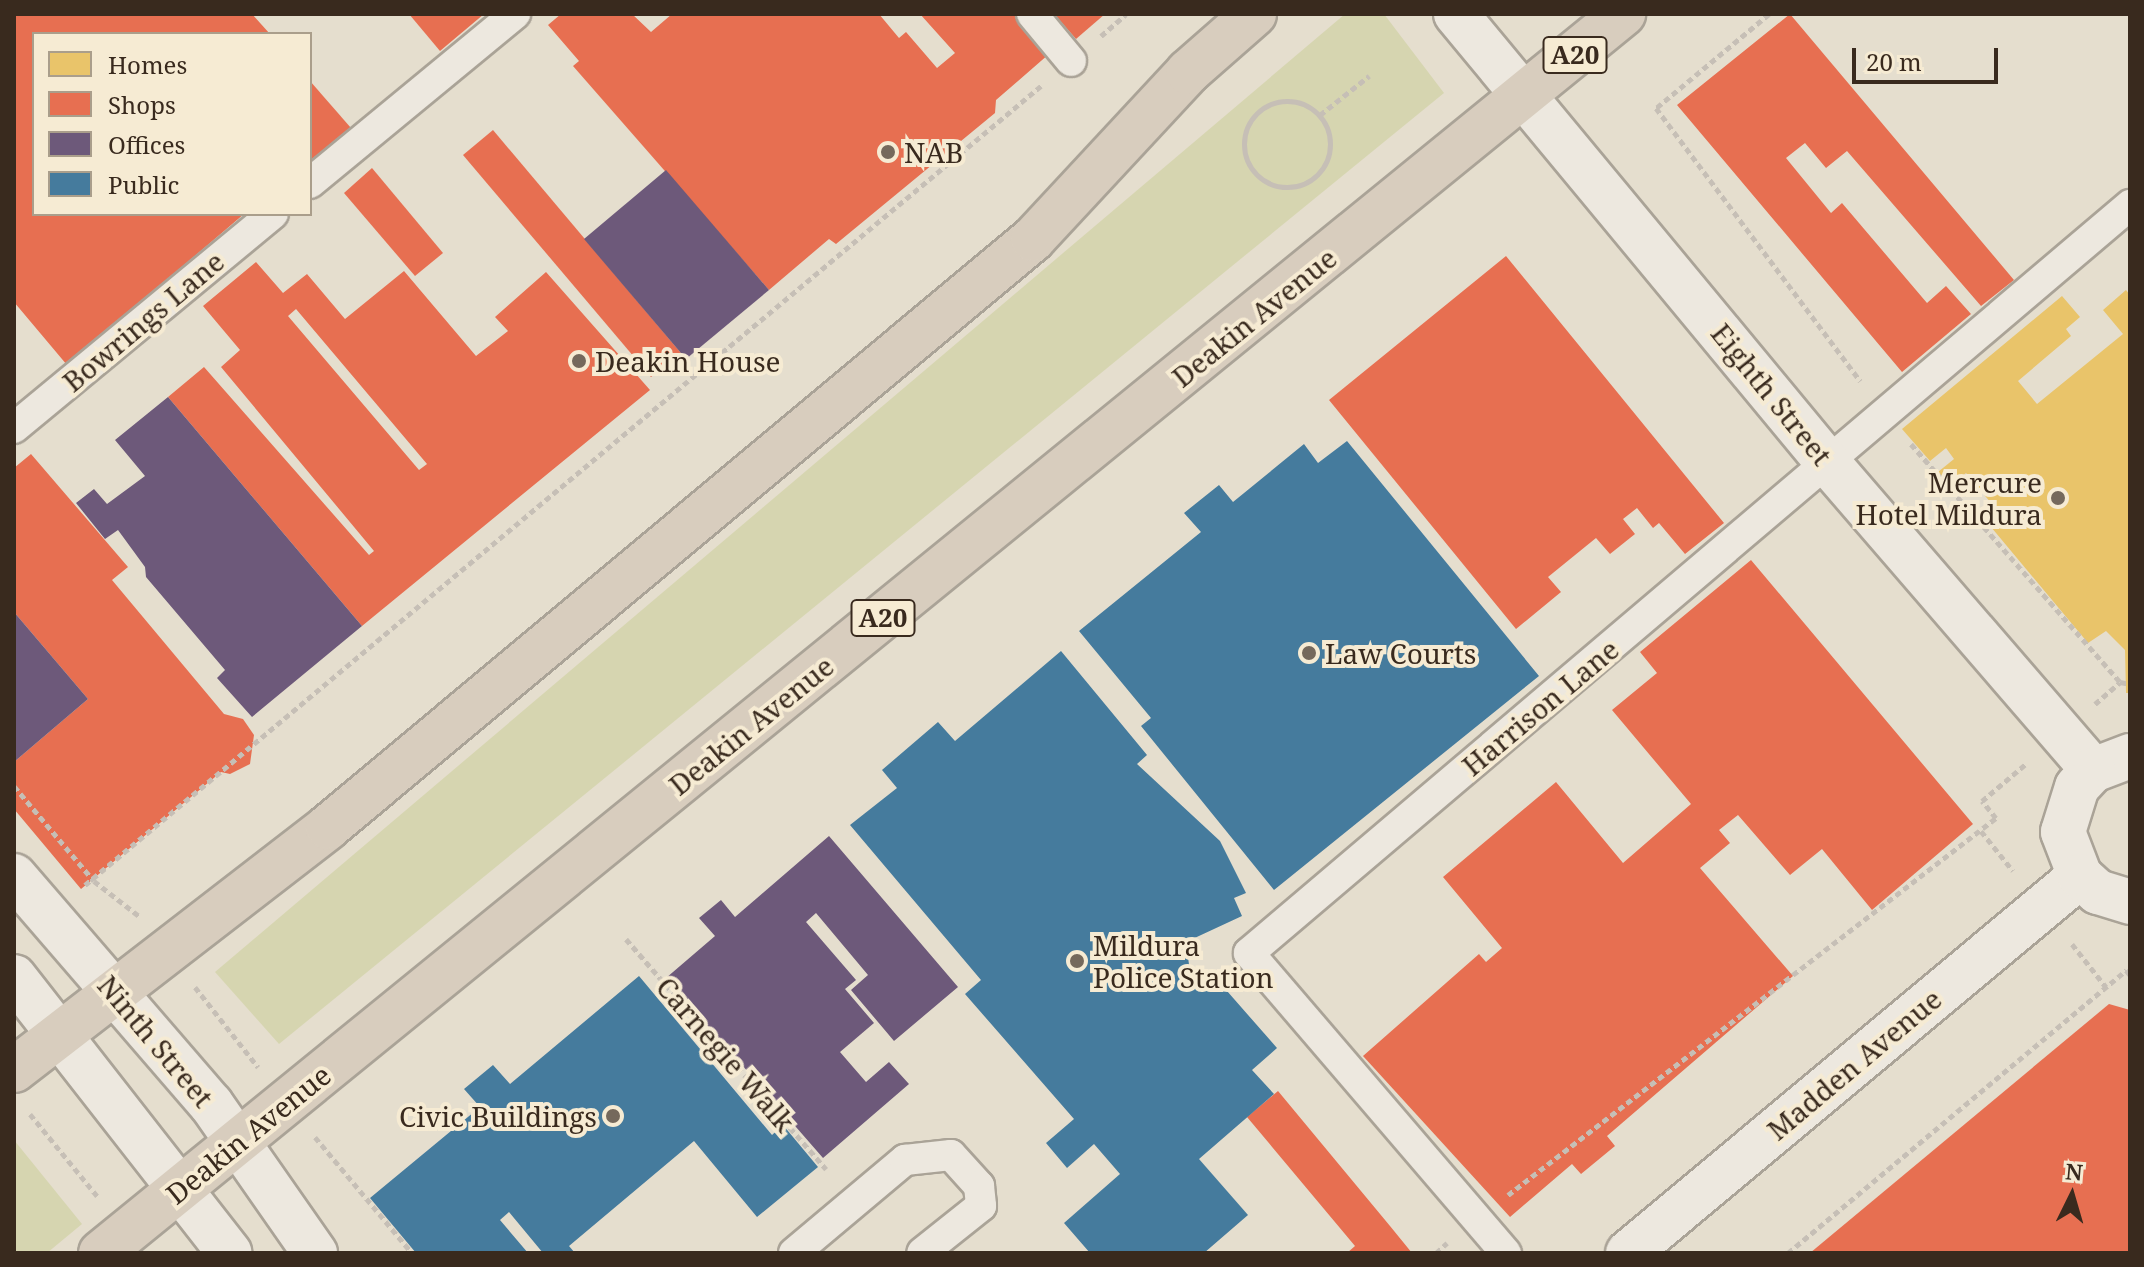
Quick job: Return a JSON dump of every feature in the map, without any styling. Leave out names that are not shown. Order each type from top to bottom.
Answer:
[{"type":"highway","points":[[19,1088],[57,1032],[328,827],[1033,239],[1188,72],[1254,14]]},
{"type":"highway","name":"Deakin Avenue","points":[[113,1242],[241,1143],[1527,96],[1623,14]]},
{"type":"street","name":"Eighth Street","points":[[1456,14],[1828,463],[2062,734],[2112,763]]},
{"type":"street","points":[[2112,763],[2077,787],[2063,832],[2080,876],[2098,892],[2130,902]]},
{"type":"street","name":"Madden Avenue","points":[[1628,1253],[2080,876]]},
{"type":"street","name":"Ninth Street","points":[[28,891],[241,1143],[315,1253]]},
{"type":"street","points":[[14,977],[230,1253]]},
{"type":"lane","points":[[312,181],[515,14]]},
{"type":"lane","points":[[1032,14],[1071,61]]},
{"type":"lane","name":"Harrison Lane","points":[[1506,1253],[1249,953],[2130,205]]},
{"type":"lane","name":"Bowrings Lane","points":[[14,428],[271,216]]},
{"type":"lane","points":[[794,1253],[905,1160],[951,1155],[979,1186],[981,1206],[922,1253]]},
{"type":"path","points":[[28,891],[94,881],[1126,14]]},
{"type":"path","points":[[1656,108],[1769,14]]},
{"type":"path","points":[[1320,115],[1369,76]]},
{"type":"path","points":[[1278,101],[1308,105],[1320,115],[1328,126],[1330,153],[1316,177],[1290,187],[1264,181],[1253,172],[1243,144],[1253,116],[1278,101]]},
{"type":"path","points":[[1436,1253],[1996,818],[1982,801],[2120,682],[2130,684]]},
{"type":"path","points":[[14,786],[94,881]]},
{"type":"path","name":"Carnegie Walk","points":[[626,939],[826,1169]]},
{"type":"path","points":[[1788,1253],[2126,970],[2130,975]]},
{"type":"path","points":[[19,1088],[113,1242]]},
{"type":"green space","points":[[1345,14],[1384,14],[1444,93],[279,1044],[215,972]]},
{"type":"green space","points":[[14,1140],[82,1224],[47,1253],[14,1253]]},
{"type":"building: Homes","name":"Mercure Hotel Mildura","points":[[2126,290],[2130,295],[2130,693],[2126,693],[2125,650],[2106,631],[2088,643],[1986,521],[1996,509],[1966,473],[1950,487],[1938,472],[1954,459],[1946,448],[1930,461],[1902,429],[2062,296],[2080,317],[2066,329],[2071,336],[2018,381],[2037,404],[2123,334],[2103,310]]},
{"type":"building: Shops","points":[[14,14],[252,14],[268,32],[32,32],[32,216],[242,216],[67,365],[14,302]]},
{"type":"building: Shops","points":[[409,14],[484,14],[440,51]]},
{"type":"building: Shops","points":[[561,14],[632,14],[651,32],[672,14],[879,14],[899,38],[906,32],[937,68],[955,53],[920,14],[1013,14],[1049,54],[996,100],[995,113],[836,244],[829,239],[769,290],[573,66],[579,61],[548,25]]},
{"type":"building: Shops","points":[[1054,14],[1105,14],[1076,39]]},
{"type":"building: Shops","points":[[1790,14],[2014,280],[1981,306],[1847,151],[1826,168],[1805,143],[1786,158],[1831,213],[1842,203],[1927,303],[1946,286],[1971,314],[1902,372],[1677,105]]},
{"type":"building: Shops","points":[[312,83],[351,128],[312,159]]},
{"type":"building: Shops","points":[[493,130],[681,353],[651,377],[463,155]]},
{"type":"building: Shops","points":[[372,168],[443,253],[415,276],[344,193]]},
{"type":"building: Shops","points":[[1506,256],[1724,523],[1685,554],[1659,523],[1653,528],[1637,508],[1623,519],[1635,534],[1610,554],[1596,538],[1548,577],[1561,592],[1516,629],[1329,400]]},
{"type":"building: Shops","points":[[256,262],[283,293],[307,274],[345,319],[404,271],[476,356],[508,331],[495,317],[546,272],[650,390],[362,626],[168,397],[204,367],[369,555],[374,551],[221,367],[240,350],[203,306]],"holes":[[[296,309],[427,464],[419,470],[288,316]]]},
{"type":"building: Shops","points":[[31,454],[128,567],[112,580],[224,714],[243,719],[254,735],[250,764],[230,774],[221,772],[81,889],[14,809],[14,762],[88,699],[14,612],[14,468]]},
{"type":"building: Shops","points":[[1751,560],[1973,824],[1872,910],[1822,849],[1790,875],[1738,815],[1719,830],[1730,843],[1700,868],[1793,976],[1607,1136],[1615,1146],[1581,1174],[1572,1164],[1510,1217],[1363,1056],[1479,954],[1486,962],[1502,948],[1443,877],[1556,782],[1623,863],[1691,804],[1612,710],[1657,673],[1640,652]]},
{"type":"building: Shops","points":[[2109,1004],[2130,1010],[2130,1253],[1810,1253]]},
{"type":"building: Shops","points":[[1278,1091],[1412,1253],[1347,1253],[1355,1246],[1247,1117]]},
{"type":"building: Offices","points":[[666,170],[769,290],[686,359],[584,239]]},
{"type":"building: Offices","points":[[168,397],[362,626],[252,717],[217,678],[225,670],[146,577],[145,567],[118,530],[105,539],[76,503],[94,489],[107,504],[145,476],[115,440]]},
{"type":"building: Offices","points":[[14,612],[88,699],[14,762]]},
{"type":"building: Offices","points":[[829,836],[958,987],[894,1041],[851,990],[868,975],[816,913],[806,922],[856,980],[845,989],[874,1023],[840,1052],[866,1082],[889,1062],[909,1084],[823,1158],[666,978],[715,936],[699,918],[721,900],[735,917]]},
{"type":"building: Public","name":"Law Courts","points":[[1347,441],[1539,676],[1274,890],[1141,726],[1151,718],[1079,631],[1201,532],[1184,513],[1219,485],[1233,502],[1304,444],[1318,463]]},
{"type":"building: Public","name":"Mildura Police Station","points":[[1061,651],[1147,755],[1137,764],[1220,841],[1246,893],[1234,898],[1242,916],[1186,942],[1192,987],[1220,983],[1277,1048],[1252,1070],[1274,1094],[1199,1159],[1248,1215],[1204,1253],[1090,1253],[1064,1223],[1120,1174],[1094,1144],[1067,1168],[1046,1143],[1074,1119],[965,994],[981,980],[850,825],[897,788],[882,770],[938,722],[955,741]]},
{"type":"building: Public","name":"Civic Buildings","points":[[639,976],[772,1135],[783,1125],[818,1167],[757,1217],[694,1141],[569,1246],[575,1253],[543,1253],[509,1212],[500,1220],[528,1253],[416,1253],[370,1198],[480,1107],[464,1089],[493,1065],[510,1084]]},
{"type":"place","name":"NAB","points":[[888,152]]},
{"type":"place","name":"Deakin House","points":[[579,361]]},
{"type":"place","name":"Mercure Hotel Mildura","points":[[2058,498]]},
{"type":"place","name":"Law Courts","points":[[1309,653]]},
{"type":"place","name":"Mildura Police Station","points":[[1077,961]]},
{"type":"place","name":"Civic Buildings","points":[[613,1116]]}]
